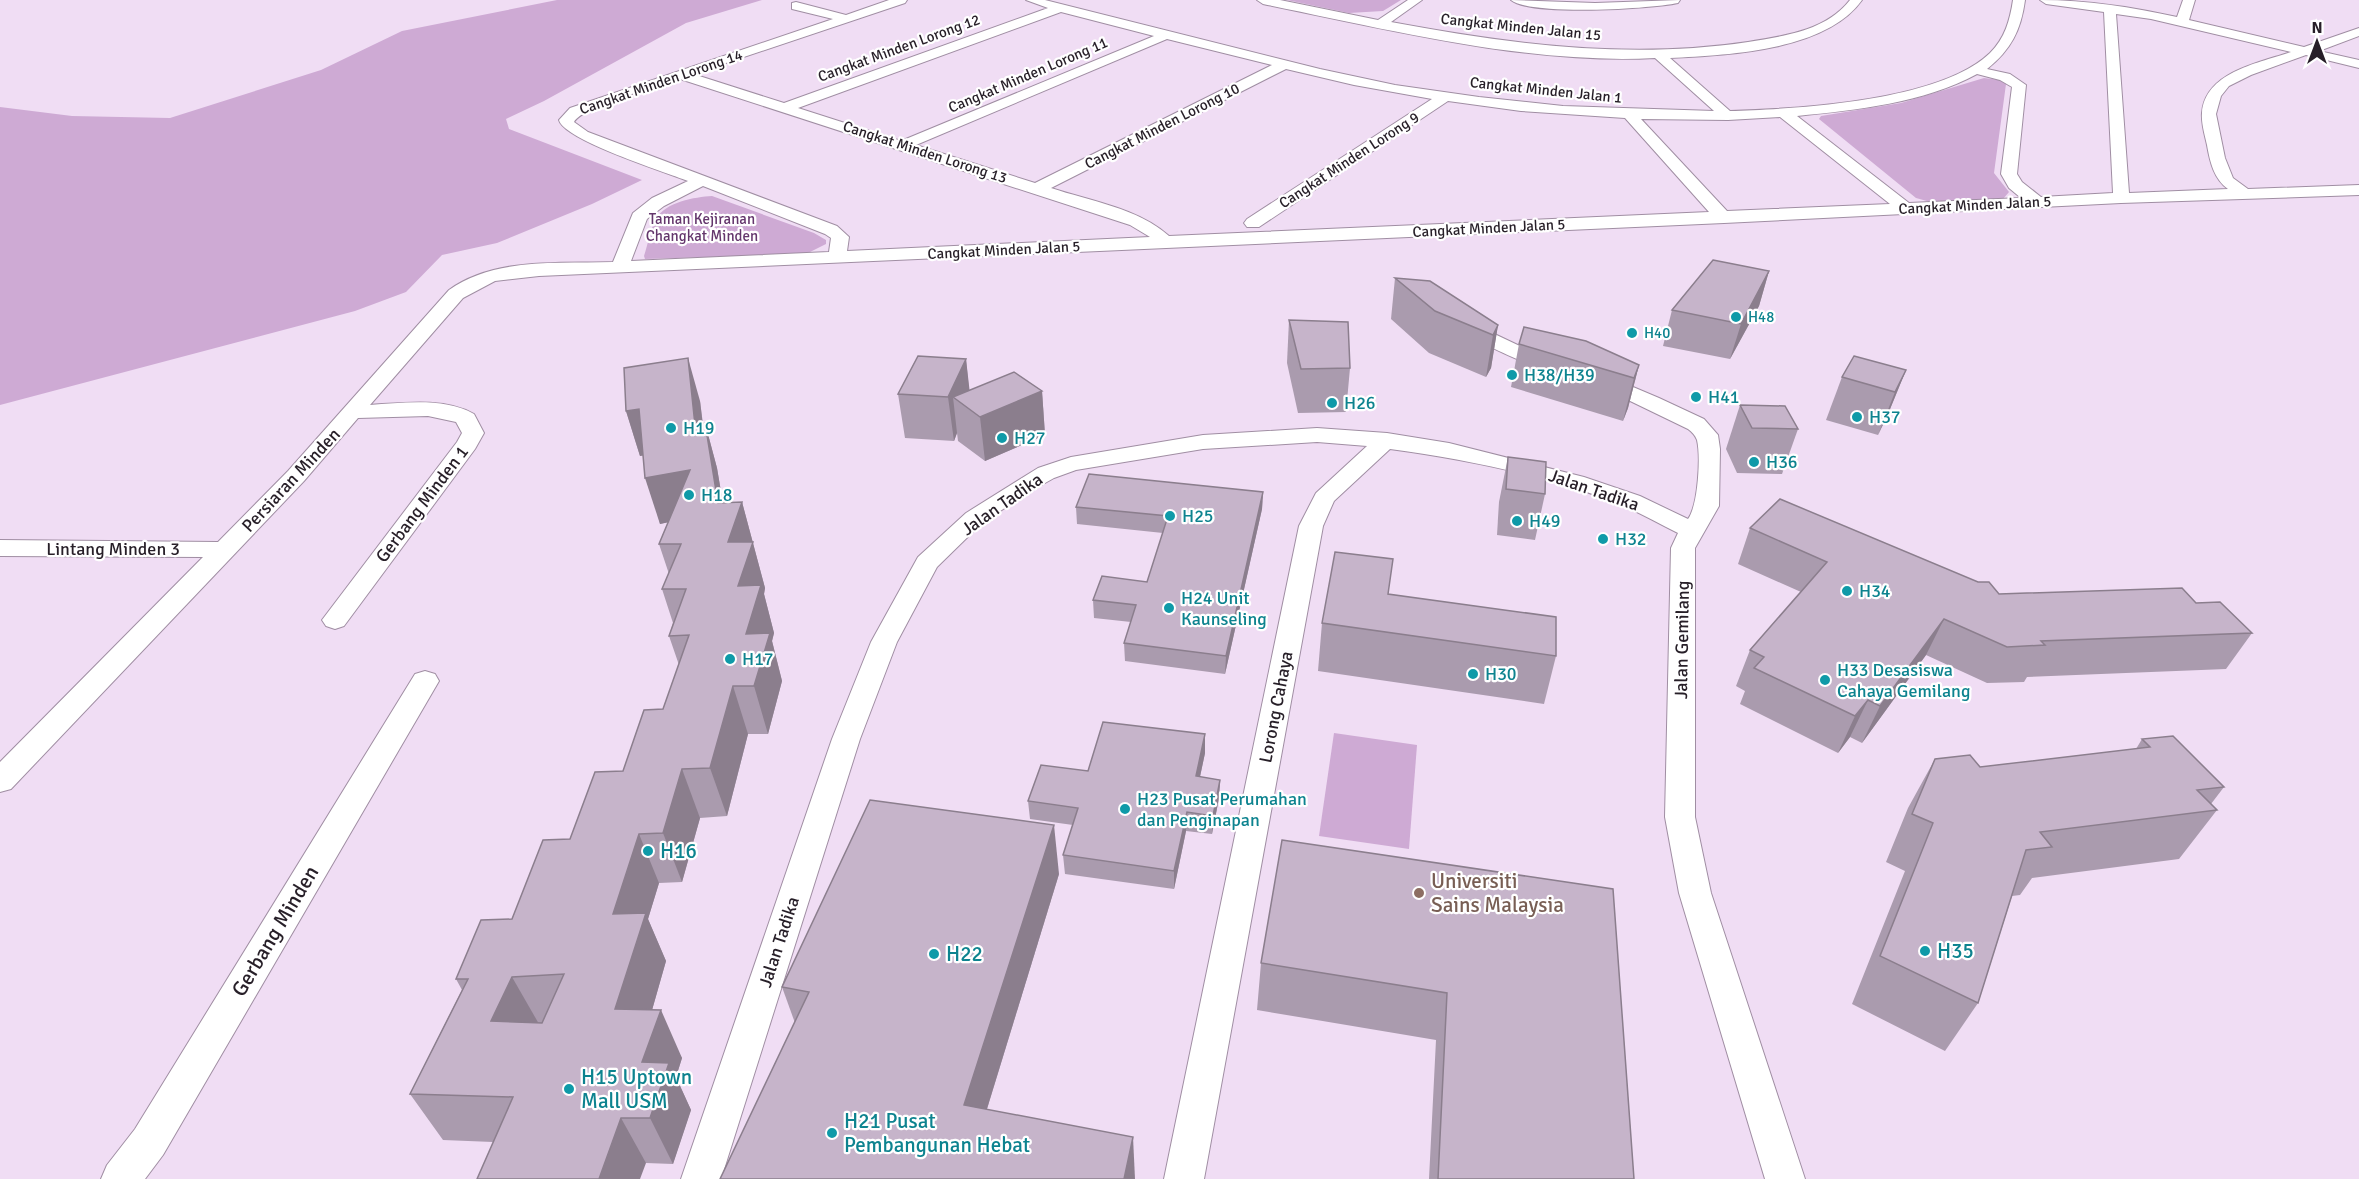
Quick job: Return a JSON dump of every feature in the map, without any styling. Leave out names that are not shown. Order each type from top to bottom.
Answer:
[{"type":"street","name":"Cangkat Minden Lorong 14","points":[[837,257],[840,237],[831,230],[583,135],[567,124],[566,120],[575,111],[678,74],[901,0]]},
{"type":"street","name":"Cangkat Minden Jalan 1","points":[[1032,0],[1354,81],[1538,108],[1630,115],[1728,116],[1784,113],[1880,100],[1943,84],[1976,70],[2005,47],[2016,28],[2019,0]]},
{"type":"street","name":"Cangkat Minden Jalan 15","points":[[1263,0],[1380,24],[1516,46],[1659,56],[1732,49],[1796,38],[1839,19],[1853,0]]},
{"type":"street","points":[[1380,24],[1416,0]]},
{"type":"street","points":[[1517,0],[1596,7],[1640,5],[1674,0]]},
{"type":"street","points":[[2046,0],[2110,8],[2182,22],[2359,64]]},
{"type":"street","points":[[2182,22],[2189,0]]},
{"type":"street","points":[[796,6],[845,18]]},
{"type":"street","name":"Cangkat Minden Lorong 12","points":[[784,108],[1060,8]]},
{"type":"street","points":[[2110,8],[2121,198]]},
{"type":"street","points":[[2243,193],[2226,180],[2217,158],[2209,114],[2214,96],[2224,83],[2246,72],[2359,32]]},
{"type":"street","name":"Cangkat Minden Lorong 11","points":[[904,145],[1166,34]]},
{"type":"street","points":[[1659,56],[1728,116]]},
{"type":"street","name":"Cangkat Minden Lorong 10","points":[[1038,188],[1285,64]]},
{"type":"street","points":[[1976,70],[2005,77],[2019,85],[2009,174],[2015,185],[2037,202]]},
{"type":"street","name":"Cangkat Minden Lorong 13","points":[[678,74],[1136,220],[1151,229],[1166,243]]},
{"type":"street","name":"Cangkat Minden Lorong 9","points":[[1253,223],[1446,96]]},
{"type":"street","points":[[1784,113],[1907,209]]},
{"type":"street","points":[[1630,115],[1724,218]]},
{"type":"street","points":[[620,267],[639,217],[658,202],[701,181]]},
{"type":"street","name":"Cangkat Minden Jalan 5","points":[[620,267],[2121,198],[2359,190]]},
{"type":"street","name":"Persiaran Minden","points":[[4,772],[225,550],[354,412],[456,294],[469,285],[512,272],[620,267]]},
{"type":"street","name":"Jalan Gemilang","points":[[1444,318],[1472,329],[1517,352],[1575,371],[1652,402],[1696,424],[1707,435],[1709,449],[1707,506],[1702,517],[1691,530],[1683,549],[1680,817],[1695,893],[1785,1179]]},
{"type":"street","name":"Gerbang Minden 1","points":[[335,620],[473,433],[465,418],[447,411],[354,412]]},
{"type":"street","name":"Jalan Tadika","points":[[701,1179],[846,739],[884,642],[927,563],[974,518],[1046,473],[1071,464],[1203,442],[1317,435],[1387,440],[1500,461],[1576,482],[1632,501],[1691,530]]},
{"type":"street","name":"Lorong Cahaya","points":[[1184,1179],[1311,526],[1324,498],[1387,440]]},
{"type":"street","name":"Lintang Minden 3","points":[[0,548],[225,550]]},
{"type":"street","name":"Gerbang Minden","points":[[121,1179],[149,1142],[425,681]]},
{"type":"green space","points":[[557,0],[762,0],[686,23],[544,101],[506,119],[509,129],[642,180],[592,204],[497,243],[442,255],[406,292],[355,311],[0,405],[0,107],[72,116],[170,118],[321,70],[402,31]]},
{"type":"green space","points":[[1287,0],[1401,0],[1383,11],[1349,13]]},
{"type":"green space","points":[[1984,78],[2000,80],[2006,84],[1994,173],[2009,192],[2003,199],[1934,203],[1916,198],[1819,119],[1821,116],[1901,103]]},
{"type":"green space","name":"Taman Kejiranan Changkat Minden","points":[[712,196],[814,233],[826,240],[826,244],[800,254],[645,259],[652,228],[660,213],[681,202]]},
{"type":"green space","points":[[1334,733],[1417,745],[1409,849],[1319,836]]},
{"type":"building","points":[[1713,260],[1769,271],[1741,324],[1672,310]]},
{"type":"building","points":[[1395,278],[1430,281],[1498,325],[1493,335],[1435,311]]},
{"type":"building","points":[[1289,320],[1348,322],[1350,368],[1301,369]]},
{"type":"building","points":[[1524,327],[1586,341],[1639,365],[1634,378],[1519,344]]},
{"type":"building","points":[[918,356],[966,359],[948,397],[898,394]]},
{"type":"building","points":[[1854,356],[1906,370],[1895,392],[1842,377]]},
{"type":"building","points":[[688,358],[695,425],[705,423],[718,503],[742,502],[728,542],[753,542],[738,586],[761,585],[746,634],[770,633],[754,686],[733,686],[710,768],[682,769],[663,833],[639,834],[613,914],[646,913],[615,1009],[661,1010],[642,1062],[669,1063],[650,1118],[621,1118],[599,1179],[477,1179],[513,1097],[410,1094],[468,979],[456,979],[481,920],[512,919],[543,840],[570,839],[595,772],[623,771],[644,710],[663,709],[689,635],[669,636],[686,589],[662,589],[681,544],[659,544],[690,470],[645,478],[639,409],[626,411],[624,368]],"holes":[[[564,974],[542,1023],[491,1021],[512,977]]]},
{"type":"building","points":[[1014,372],[1042,391],[980,417],[953,397]]},
{"type":"building","points":[[1740,405],[1785,406],[1798,429],[1752,428]]},
{"type":"building","points":[[1508,457],[1546,462],[1545,494],[1506,489]]},
{"type":"building","points":[[1089,474],[1263,492],[1226,656],[1124,643],[1136,605],[1093,600],[1102,576],[1147,582],[1168,516],[1076,507]]},
{"type":"building","points":[[1780,499],[1978,582],[1989,582],[1999,594],[2182,588],[2196,603],[2220,602],[2252,633],[2041,641],[2045,645],[2007,647],[1944,619],[1880,706],[1868,700],[1855,716],[1754,668],[1764,657],[1750,650],[1827,562],[1750,528]]},
{"type":"building","points":[[1335,552],[1393,559],[1388,594],[1556,617],[1556,656],[1322,623]]},
{"type":"building","name":"H23 Pusat Perumahan dan Penginapan","points":[[1103,722],[1205,734],[1196,776],[1220,780],[1213,816],[1187,812],[1174,871],[1063,855],[1078,808],[1028,801],[1041,765],[1088,771]]},
{"type":"building","points":[[2173,736],[2224,787],[2197,790],[2217,810],[2040,832],[2052,847],[2026,850],[1978,1003],[1880,956],[1933,823],[1912,814],[1935,759],[1970,755],[1980,767],[2150,747],[2142,739]]},
{"type":"building","points":[[870,800],[1054,825],[964,1105],[1133,1137],[1124,1179],[720,1179],[809,992],[782,987]]},
{"type":"building","points":[[1282,840],[1613,889],[1634,1179],[1438,1179],[1447,993],[1261,963]]},
{"type":"place","name":"H48","points":[[1736,317]]},
{"type":"place","name":"H40","points":[[1632,333]]},
{"type":"place","name":"H38/H39","points":[[1512,375]]},
{"type":"place","name":"H41","points":[[1696,397]]},
{"type":"place","name":"H26","points":[[1332,403]]},
{"type":"place","name":"H37","points":[[1857,417]]},
{"type":"place","name":"H19","points":[[671,428]]},
{"type":"place","name":"H27","points":[[1002,438]]},
{"type":"place","name":"H36","points":[[1754,462]]},
{"type":"place","name":"H18","points":[[689,495]]},
{"type":"place","name":"H25","points":[[1170,516]]},
{"type":"place","name":"H49","points":[[1517,521]]},
{"type":"place","name":"H32","points":[[1603,539]]},
{"type":"place","name":"H34","points":[[1847,591]]},
{"type":"place","name":"H24 Unit Kaunseling","points":[[1169,608]]},
{"type":"place","name":"H17","points":[[730,659]]},
{"type":"place","name":"H30","points":[[1473,674]]},
{"type":"place","name":"H33 Desasiswa Cahaya Gemilang","points":[[1825,680]]},
{"type":"place","name":"H23 Pusat Perumahan dan Penginapan","points":[[1125,809]]},
{"type":"place","name":"H16","points":[[648,851]]},
{"type":"place","name":"Universiti Sains Malaysia","points":[[1419,893]]},
{"type":"place","name":"H35","points":[[1925,951]]},
{"type":"place","name":"H22","points":[[934,954]]},
{"type":"place","name":"H15 Uptown Mall USM","points":[[569,1089]]},
{"type":"place","name":"H21 Pusat Pembangunan Hebat","points":[[832,1133]]}]
